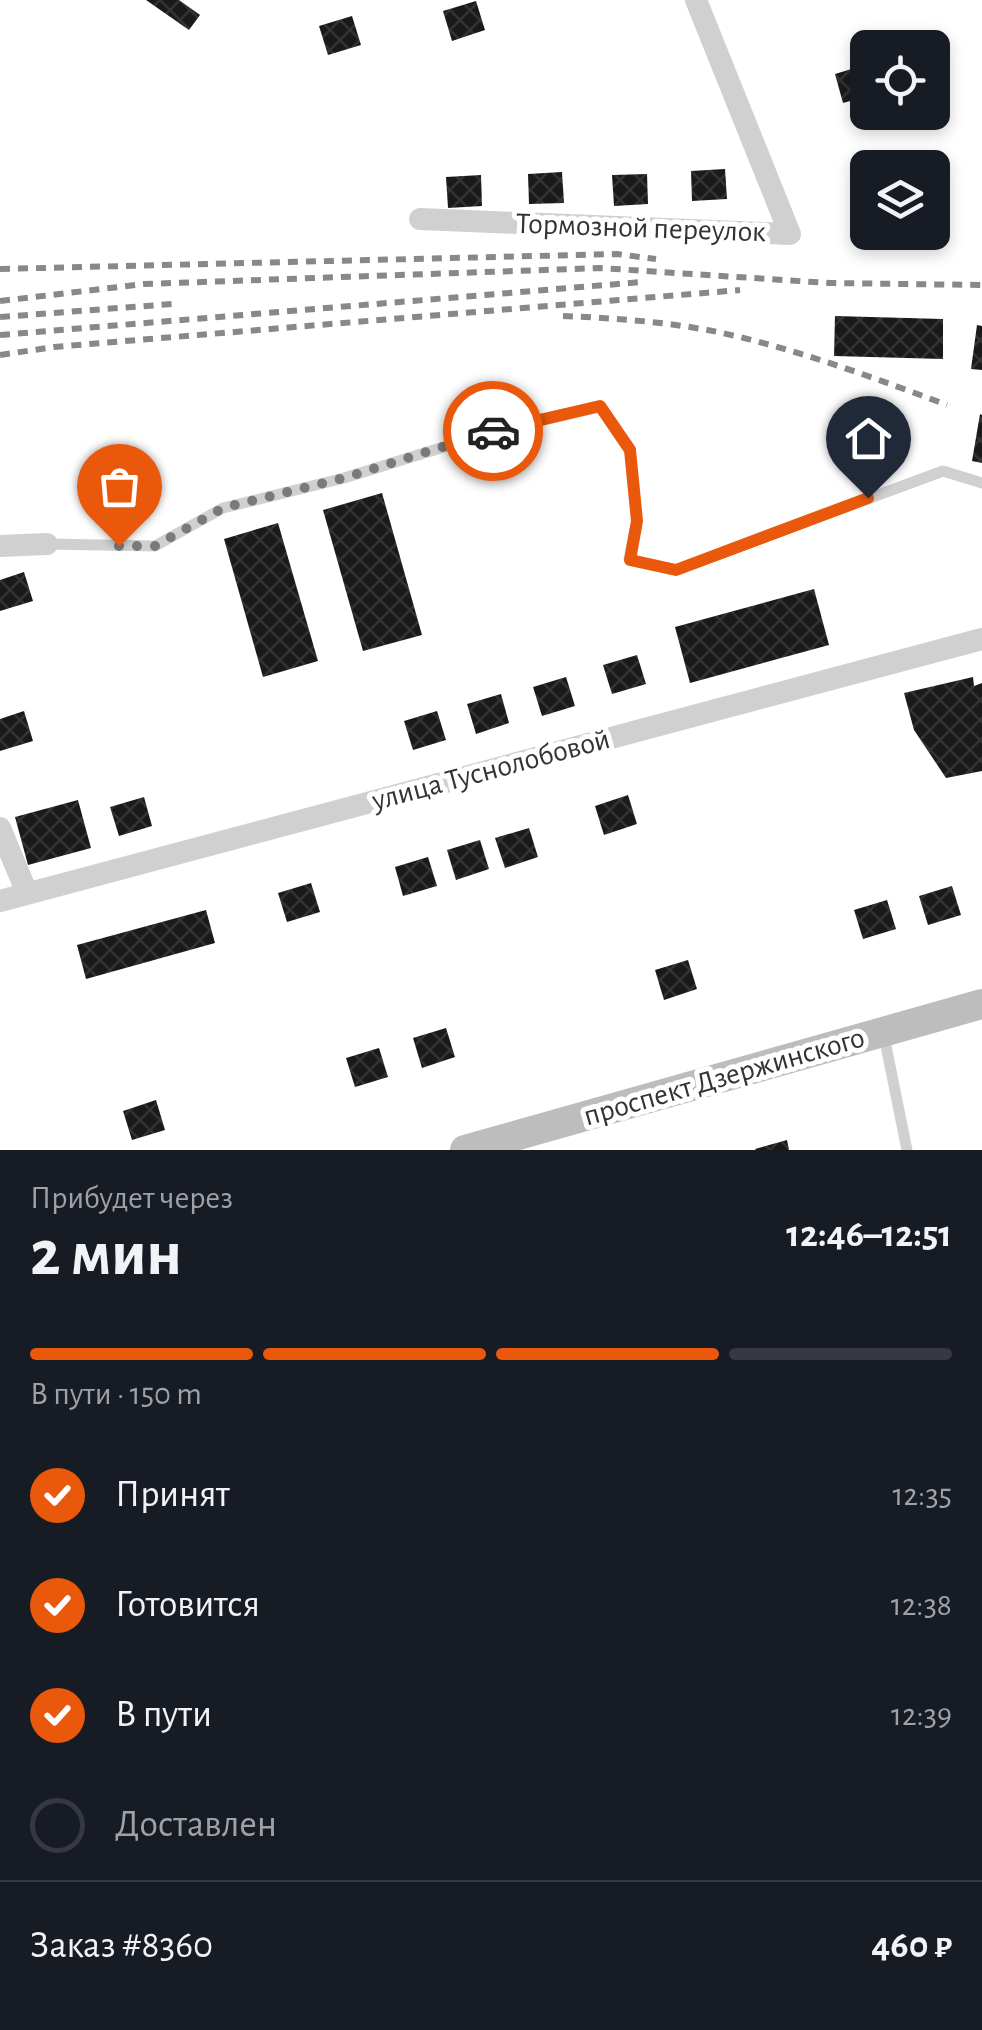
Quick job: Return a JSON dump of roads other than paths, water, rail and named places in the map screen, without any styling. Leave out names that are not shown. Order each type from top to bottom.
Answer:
[{"type":"street","name":"Тормозной переулок","points":[[420,220],[790,234],[696,0]]},
{"type":"street","points":[[0,546],[48,544]]},
{"type":"street","name":"улица Туснолобовой","points":[[0,901],[982,639]]},
{"type":"street","points":[[0,828],[27,894]]},
{"type":"street","name":"проспект Дзержинского","points":[[466,1150],[982,1004]]},
{"type":"lane","points":[[48,544],[155,546],[223,508],[344,478],[492,432],[600,406],[630,450],[637,521],[630,560],[676,570],[943,471],[982,483]]},
{"type":"lane","points":[[884,1032],[907,1150]]},
{"type":"railway","points":[[0,269],[617,254],[656,259]]},
{"type":"railway","points":[[0,301],[144,284],[600,268],[829,283],[982,285]]},
{"type":"railway","points":[[0,335],[642,282]]},
{"type":"railway","points":[[0,355],[54,347],[740,290]]},
{"type":"railway","points":[[0,317],[172,304]]},
{"type":"railway","points":[[563,316],[641,321],[718,332],[805,355],[947,405]]}]
